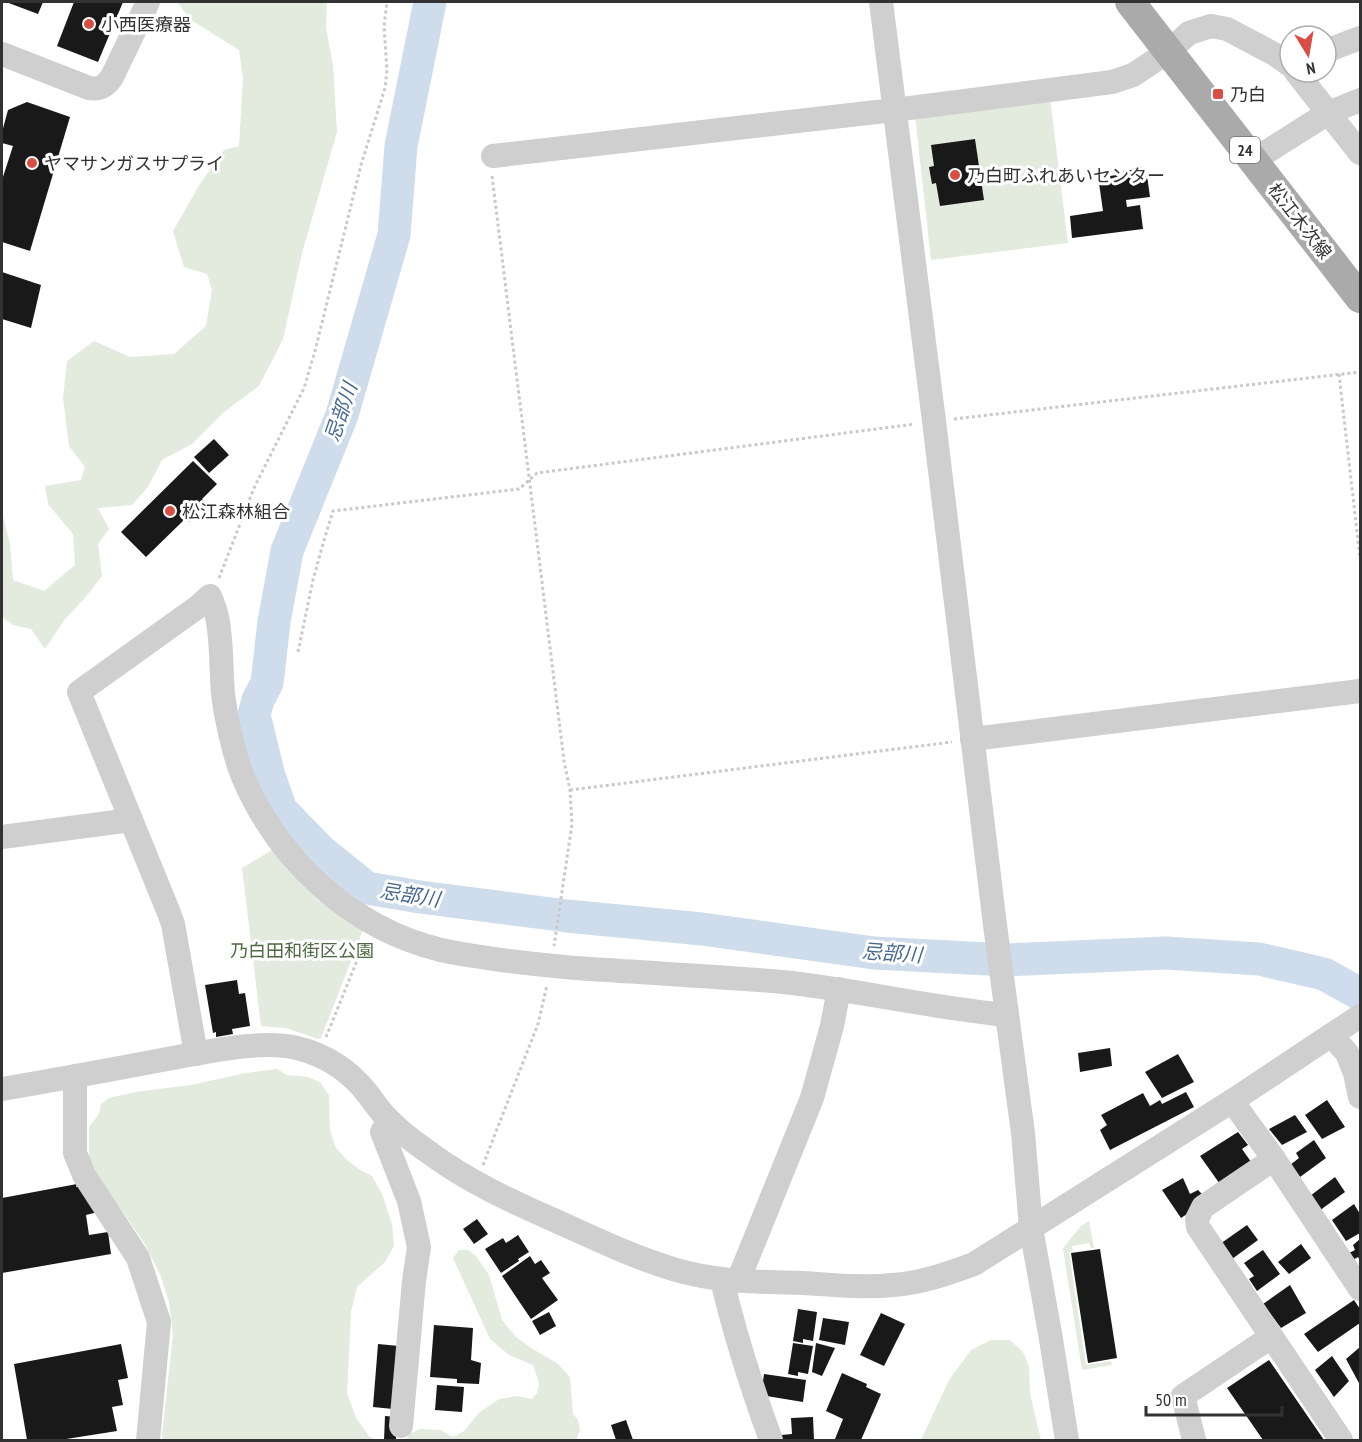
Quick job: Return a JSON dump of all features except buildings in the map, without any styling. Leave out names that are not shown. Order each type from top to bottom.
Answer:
[{"type":"main road","name":"松江木次線","points":[[1130,2],[1360,298]]},
{"type":"street","points":[[2,54],[95,89],[105,86],[148,2]]},
{"type":"street","points":[[881,2],[995,925],[1023,1133],[1031,1228],[1067,1440]]},
{"type":"street","points":[[493,156],[894,110],[1112,82],[1133,75],[1169,51],[1189,33],[1211,26],[1227,29],[1278,56]]},
{"type":"street","points":[[1338,46],[1360,38]]},
{"type":"street","points":[[1305,84],[1360,153]]},
{"type":"street","points":[[1254,160],[1328,114],[1360,100]]},
{"type":"street","points":[[196,1054],[173,924],[79,692],[210,596],[218,620],[223,694],[232,743],[242,776],[258,809],[274,836],[298,865],[344,905],[372,922],[441,950],[551,966],[783,982],[975,1012],[1007,1012]]},
{"type":"street","points":[[972,739],[1360,691]]},
{"type":"street","points":[[2,837],[132,820]]},
{"type":"street","points":[[771,1440],[733,1326],[730,1280],[812,1098],[832,1026],[839,989]]},
{"type":"street","points":[[2,1089],[248,1046],[273,1045],[296,1048],[316,1054],[349,1073],[388,1120],[446,1166],[476,1184],[622,1250],[674,1270],[730,1280],[893,1286],[933,1279],[974,1264],[1232,1101],[1360,1016]]},
{"type":"street","points":[[1334,1033],[1347,1053],[1355,1073],[1360,1097]]},
{"type":"street","points":[[75,1076],[75,1153],[84,1175],[138,1258],[159,1322],[143,1440]]},
{"type":"street","points":[[1232,1101],[1274,1159],[1360,1289]]},
{"type":"street","points":[[388,1120],[382,1132],[409,1201],[419,1247],[401,1426]]},
{"type":"street","points":[[1274,1159],[1203,1207],[1197,1219],[1198,1227],[1341,1440]]},
{"type":"street","points":[[1194,1440],[1183,1396],[1271,1337]]},
{"type":"path","points":[[210,596],[254,488],[304,388],[361,165],[385,88],[387,70],[384,26],[387,2]]},
{"type":"path","points":[[476,1184],[538,1024],[551,966],[572,824],[570,790],[564,761],[491,168],[493,156]]},
{"type":"path","points":[[298,652],[313,580],[333,511],[519,489],[537,473],[934,421],[1360,372]]},
{"type":"path","points":[[1339,374],[1360,558]]},
{"type":"path","points":[[570,790],[972,739]]},
{"type":"path","points":[[322,1046],[372,922]]},
{"type":"green space","points":[[177,2],[327,2],[326,28],[333,65],[337,132],[302,253],[283,339],[259,386],[224,412],[192,444],[162,460],[148,487],[132,505],[98,508],[109,529],[98,544],[102,576],[65,619],[45,649],[31,629],[13,625],[2,617],[2,512],[10,544],[13,580],[44,591],[75,565],[73,534],[48,504],[45,486],[81,480],[85,467],[69,446],[63,398],[67,361],[94,341],[130,357],[174,354],[206,326],[212,290],[207,274],[184,267],[173,231],[200,184],[224,150],[239,146],[243,78],[239,50],[191,20]]},
{"type":"green space","points":[[1050,98],[1068,243],[931,260],[915,115]]},
{"type":"green space","name":"乃白田和街区公園","points":[[272,850],[294,877],[318,900],[363,930],[321,1038],[318,1039],[286,1028],[261,1026],[242,868]]},
{"type":"green space","points":[[277,1069],[287,1075],[308,1077],[320,1082],[329,1095],[330,1131],[336,1148],[347,1160],[372,1176],[382,1194],[392,1224],[394,1246],[385,1262],[357,1287],[351,1312],[347,1393],[356,1418],[369,1436],[375,1440],[163,1440],[173,1335],[169,1302],[160,1274],[143,1241],[89,1161],[89,1127],[99,1114],[101,1104],[109,1098]]},
{"type":"green space","points":[[1089,1221],[1094,1248],[1091,1248],[1089,1243],[1072,1246],[1073,1251],[1069,1252],[1086,1365],[1111,1361],[1112,1365],[1082,1370],[1063,1248],[1081,1226]]},
{"type":"green space","points":[[459,1250],[468,1250],[476,1256],[489,1275],[502,1320],[516,1337],[557,1363],[570,1377],[573,1414],[578,1420],[580,1430],[576,1440],[406,1440],[409,1434],[420,1429],[440,1430],[453,1437],[464,1431],[480,1412],[499,1399],[517,1396],[532,1399],[538,1391],[539,1383],[533,1365],[509,1355],[490,1339],[453,1258]]},
{"type":"green space","points":[[991,1340],[1010,1340],[1023,1352],[1029,1366],[1030,1394],[1041,1440],[921,1440],[949,1380],[971,1350]]},
{"type":"waterway","name":"忌部川","points":[[430,2],[401,146],[394,235],[342,415],[287,551],[274,622],[267,683],[258,700],[254,715],[269,776],[281,810],[321,851],[367,888],[567,916],[702,929],[874,953],[1007,960],[1166,953],[1259,959],[1324,974],[1360,994]]},
{"type":"place","name":"小西医療器","points":[[89,24]]},
{"type":"place","name":"乃白","points":[[1218,94]]},
{"type":"place","name":"ヤマサンガスサプライ","points":[[32,163]]},
{"type":"place","name":"乃白町ふれあいセンター","points":[[955,175]]},
{"type":"place","name":"松江森林組合","points":[[170,511]]}]
